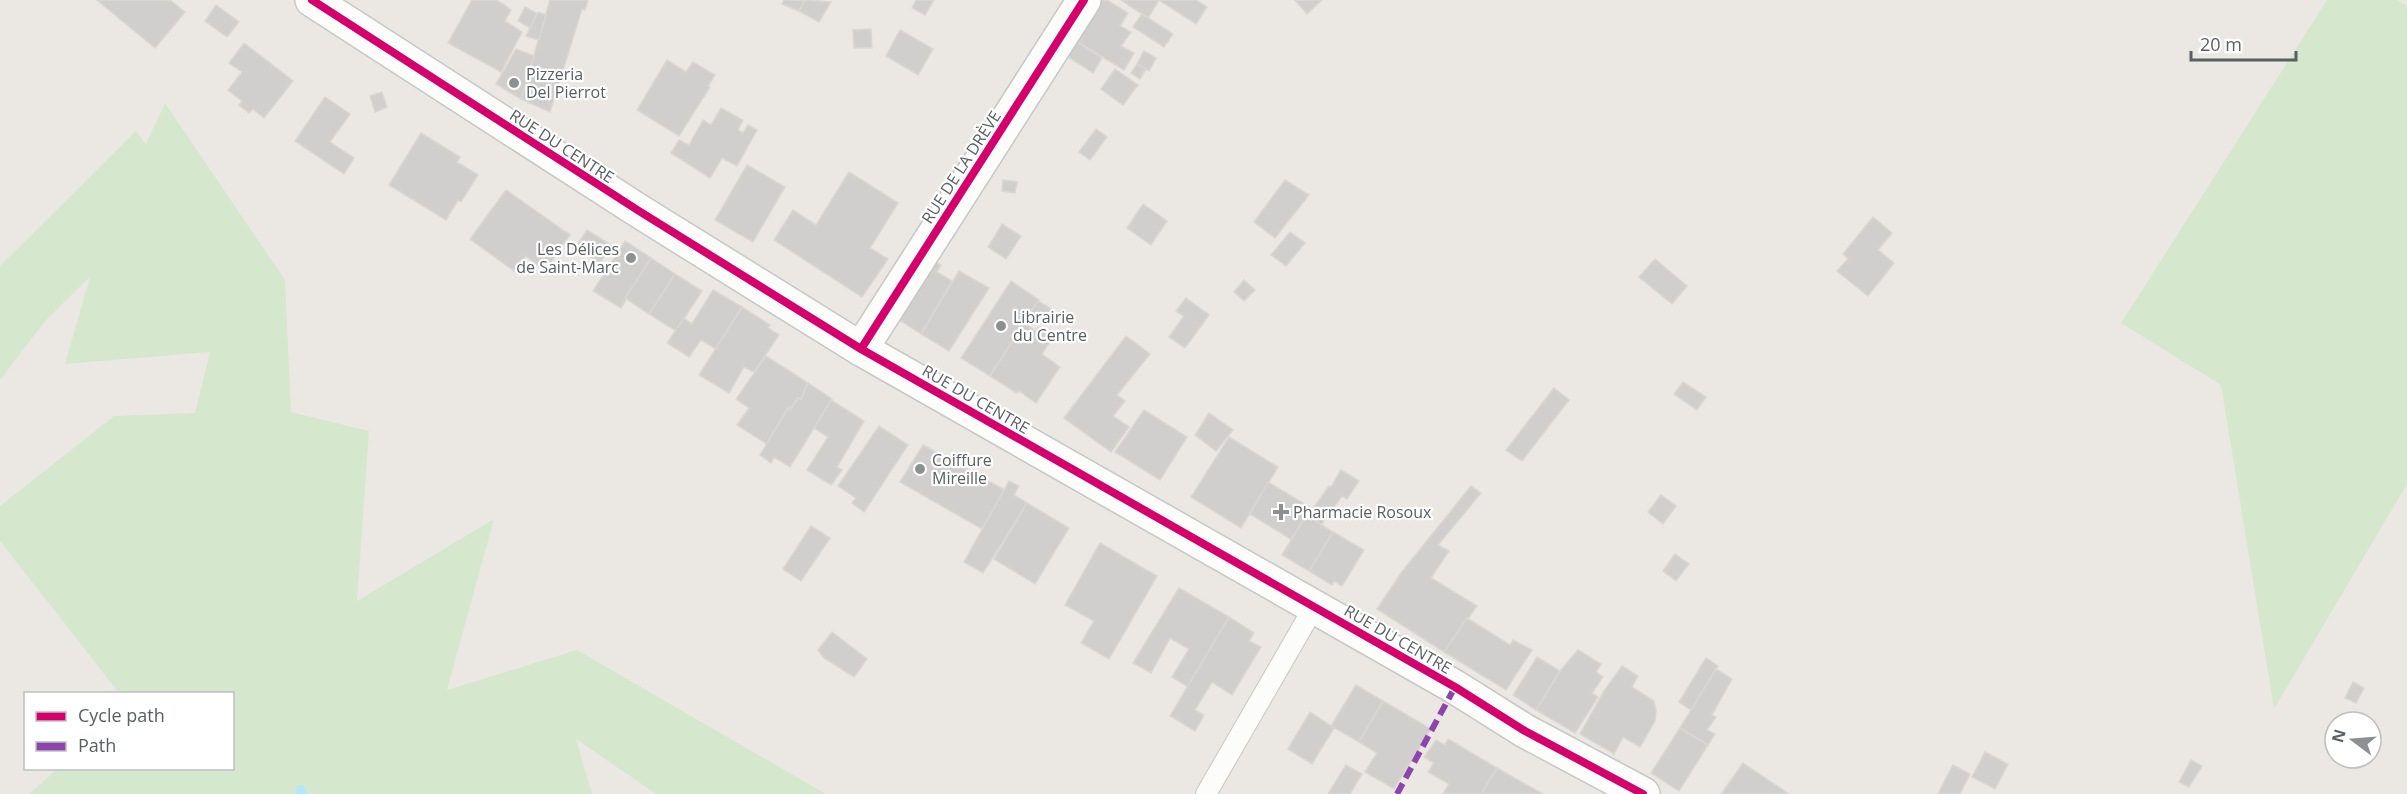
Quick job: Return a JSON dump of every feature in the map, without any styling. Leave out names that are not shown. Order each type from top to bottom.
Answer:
[{"type":"street","name":"RUE DU CENTRE","points":[[312,0],[639,212],[861,349],[1455,687],[1525,731],[1643,794]]},
{"type":"street","name":"RUE DE LA DRÈVE","points":[[861,349],[1084,0]]},
{"type":"lane","points":[[1206,794],[1314,607]]},
{"type":"green space","points":[[2327,0],[2397,0],[2407,6],[2407,484],[2274,709],[2221,385],[2121,323]]},
{"type":"green space","points":[[165,103],[285,280],[291,412],[369,431],[357,601],[494,519],[447,690],[577,650],[826,794],[656,794],[576,739],[592,794],[29,794],[56,770],[234,770],[234,692],[118,692],[0,541],[0,506],[114,416],[195,413],[210,352],[65,364],[90,277],[46,320],[0,380],[0,266],[136,131],[146,144]]},
{"type":"building","points":[[97,0],[170,0],[185,12],[155,48]]},
{"type":"building","points":[[472,0],[496,0],[503,4],[511,10],[505,21],[522,32],[501,72],[448,43]]},
{"type":"building","points":[[550,0],[588,0],[585,10],[582,9],[550,112],[521,99]]},
{"type":"building","points":[[784,0],[805,0],[799,11],[782,4]]},
{"type":"building","points":[[805,0],[831,2],[819,22],[799,11]]},
{"type":"building","points":[[916,0],[934,0],[925,15],[912,8]]},
{"type":"building","points":[[1102,0],[1107,0],[1128,13],[1120,26],[1131,32],[1121,46],[1134,53],[1124,70],[1076,41]]},
{"type":"building","points":[[1121,0],[1159,0],[1148,18]]},
{"type":"building","points":[[1159,0],[1196,0],[1207,7],[1196,24]]},
{"type":"building","points":[[1295,0],[1322,0],[1307,14]]},
{"type":"building","points":[[216,5],[239,22],[227,37],[205,21]]},
{"type":"building","points":[[525,7],[538,14],[530,28],[518,21]]},
{"type":"building","points":[[538,12],[546,15],[539,40],[526,36]]},
{"type":"building","points":[[1142,14],[1173,34],[1164,47],[1133,27]]},
{"type":"building","points":[[871,29],[872,48],[854,48],[853,30]]},
{"type":"building","points":[[900,30],[933,49],[918,75],[886,56]]},
{"type":"building","points":[[1076,41],[1102,58],[1093,73],[1067,56]]},
{"type":"building","points":[[244,43],[293,81],[264,118],[253,109],[249,113],[239,105],[242,101],[228,90],[242,72],[229,63]]},
{"type":"building","points":[[516,49],[534,56],[521,99],[496,84]]},
{"type":"building","points":[[1144,51],[1156,58],[1149,71],[1137,64]]},
{"type":"building","points":[[667,60],[686,72],[693,62],[715,75],[679,136],[637,110]]},
{"type":"building","points":[[1137,64],[1146,69],[1140,79],[1131,73]]},
{"type":"building","points":[[1115,69],[1138,85],[1123,105],[1101,89]]},
{"type":"building","points":[[382,92],[387,107],[375,112],[370,96]]},
{"type":"building","points":[[325,97],[350,114],[330,142],[354,158],[344,174],[295,141]]},
{"type":"building","points":[[721,108],[743,120],[738,130],[743,133],[748,125],[757,130],[737,166],[722,158],[710,178],[671,153],[679,140],[689,145],[703,120],[711,125]]},
{"type":"building","points":[[1096,129],[1107,137],[1090,160],[1079,152]]},
{"type":"building","points":[[421,133],[460,157],[457,162],[478,175],[461,202],[458,200],[446,220],[389,185]]},
{"type":"building","points":[[747,165],[785,187],[753,242],[715,220]]},
{"type":"building","points":[[849,172],[898,203],[870,248],[888,259],[862,297],[774,240],[793,210],[816,225]]},
{"type":"building","points":[[1003,180],[1017,182],[1015,193],[1002,191]]},
{"type":"building","points":[[1285,180],[1309,195],[1275,238],[1254,222]]},
{"type":"building","points":[[506,190],[570,235],[545,271],[526,256],[514,271],[470,239]]},
{"type":"building","points":[[1143,204],[1167,221],[1151,245],[1127,228]]},
{"type":"building","points":[[1873,217],[1892,233],[1878,250],[1894,263],[1868,296],[1837,271],[1848,259],[1843,254]]},
{"type":"building","points":[[1002,224],[1021,236],[1006,259],[988,247]]},
{"type":"building","points":[[587,230],[611,245],[600,263],[575,248]]},
{"type":"building","points":[[1290,232],[1305,243],[1286,266],[1271,255]]},
{"type":"building","points":[[625,241],[651,258],[621,308],[593,291]]},
{"type":"building","points":[[932,253],[939,258],[936,263],[941,265],[937,272],[952,281],[921,334],[892,315]]},
{"type":"building","points":[[651,258],[675,274],[649,314],[625,298]]},
{"type":"building","points":[[1655,259],[1687,286],[1672,304],[1639,277]]},
{"type":"building","points":[[959,271],[989,288],[949,351],[921,334]]},
{"type":"building","points":[[675,274],[702,291],[676,331],[649,314]]},
{"type":"building","points":[[1244,280],[1255,290],[1244,301],[1234,292]]},
{"type":"building","name":"Librairie du Centre","points":[[1011,281],[1039,300],[990,376],[961,358]]},
{"type":"building","points":[[713,290],[742,307],[716,349],[701,340],[689,357],[667,343],[684,318],[692,324]]},
{"type":"building","points":[[1186,298],[1209,315],[1185,348],[1169,337],[1184,316],[1176,311]]},
{"type":"building","points":[[1038,301],[1053,310],[1046,321],[1030,313]]},
{"type":"building","points":[[742,307],[770,325],[768,328],[779,335],[754,372],[744,367],[729,393],[699,375]]},
{"type":"building","points":[[1024,323],[1036,331],[1038,327],[1053,337],[1042,354],[1060,367],[1036,403],[990,376]]},
{"type":"building","points":[[1126,336],[1150,354],[1117,395],[1125,401],[1113,416],[1129,427],[1111,452],[1064,418]]},
{"type":"building","points":[[766,356],[808,383],[801,399],[798,398],[790,410],[788,408],[767,444],[737,425],[749,408],[736,399]]},
{"type":"building","points":[[1683,382],[1706,397],[1697,410],[1674,394]]},
{"type":"building","points":[[808,383],[832,399],[790,467],[774,457],[771,463],[760,455],[788,408],[790,410],[798,398],[801,399]]},
{"type":"building","points":[[1554,388],[1569,400],[1522,461],[1506,450]]},
{"type":"building","points":[[831,400],[864,421],[837,467],[842,470],[831,485],[807,470],[828,437],[814,428]]},
{"type":"building","points":[[1144,410],[1187,437],[1160,480],[1115,452]]},
{"type":"building","points":[[1209,413],[1233,430],[1216,451],[1195,435]]},
{"type":"building","points":[[879,426],[908,445],[864,512],[852,503],[856,498],[838,486]]},
{"type":"building","points":[[1229,437],[1278,467],[1241,528],[1191,497]]},
{"type":"building","points":[[923,445],[1005,490],[982,529],[900,482]]},
{"type":"building","points":[[1341,470],[1359,481],[1347,499],[1342,496],[1321,525],[1307,517],[1329,486],[1331,487]]},
{"type":"building","points":[[1009,481],[1019,486],[1014,495],[1027,503],[983,573],[964,562]]},
{"type":"building","name":"Pharmacie Rosoux","points":[[1268,482],[1313,509],[1307,517],[1306,515],[1292,540],[1250,514]]},
{"type":"building","points":[[1471,486],[1481,493],[1438,545],[1449,551],[1431,578],[1477,606],[1444,652],[1377,609],[1401,573]]},
{"type":"building","points":[[1661,495],[1676,506],[1663,524],[1648,512]]},
{"type":"building","points":[[1027,503],[1069,528],[1035,584],[994,559]]},
{"type":"building","points":[[1306,515],[1333,532],[1309,571],[1282,555]]},
{"type":"building","points":[[811,526],[830,538],[801,581],[783,569]]},
{"type":"building","points":[[1333,532],[1364,550],[1342,586],[1334,581],[1332,585],[1309,571]]},
{"type":"building","points":[[1100,543],[1157,576],[1109,659],[1081,643],[1094,621],[1065,605]]},
{"type":"building","points":[[1675,554],[1689,564],[1676,581],[1663,571]]},
{"type":"building","points":[[1179,588],[1229,617],[1188,687],[1172,677],[1189,649],[1170,638],[1151,673],[1133,663]]},
{"type":"building","points":[[1229,617],[1254,633],[1249,641],[1261,647],[1232,695],[1212,682],[1195,710],[1204,715],[1195,731],[1170,716]]},
{"type":"building","points":[[1467,618],[1510,645],[1513,640],[1532,650],[1506,690],[1444,652]]},
{"type":"building","points":[[832,632],[867,659],[854,677],[824,658],[818,650]]},
{"type":"building","points":[[1578,650],[1601,664],[1596,672],[1603,677],[1592,693],[1598,697],[1575,733],[1536,710],[1560,671]]},
{"type":"building","points":[[1537,657],[1560,671],[1536,710],[1513,695]]},
{"type":"building","points":[[1706,658],[1718,666],[1691,710],[1679,702]]},
{"type":"building","points":[[1622,666],[1638,676],[1632,687],[1654,701],[1656,711],[1655,721],[1640,747],[1623,737],[1614,754],[1580,734],[1604,691]]},
{"type":"building","points":[[1716,669],[1732,679],[1712,715],[1716,717],[1707,730],[1715,734],[1708,745],[1680,728]]},
{"type":"building","points":[[2353,682],[2364,688],[2356,703],[2345,698]]},
{"type":"building","points":[[1356,685],[1383,701],[1359,742],[1331,726]]},
{"type":"building","points":[[1383,701],[1431,729],[1394,789],[1365,772],[1377,753],[1359,742]]},
{"type":"building","points":[[1310,712],[1334,728],[1312,764],[1288,749]]},
{"type":"building","points":[[1680,728],[1708,745],[1679,791],[1651,773]]},
{"type":"building","points":[[1448,739],[1497,768],[1481,794],[1443,794],[1449,784],[1428,772],[1434,763],[1424,757],[1436,740],[1445,745]]},
{"type":"building","points":[[1985,752],[2008,764],[1995,789],[1972,777]]},
{"type":"building","points":[[2191,760],[2202,766],[2189,787],[2179,782]]},
{"type":"building","points":[[1743,763],[1789,794],[1721,794]]},
{"type":"building","points":[[1346,765],[1362,774],[1350,794],[1328,794]]},
{"type":"building","points":[[1953,765],[1970,774],[1960,794],[1938,794]]},
{"type":"building","points":[[1497,768],[1525,784],[1543,794],[1481,794]]},
{"type":"waterway","points":[[301,790],[302,794]]},
{"type":"marked path","points":[[1397,794],[1455,687]]},
{"type":"cycle path","points":[[312,0],[639,211],[861,349],[1455,687],[1525,731],[1643,794]]},
{"type":"cycle path","points":[[861,349],[1084,0]]},
{"type":"place","name":"Pizzeria Del Pierrot","points":[[514,83]]},
{"type":"place","name":"Les Délices de Saint-Marc","points":[[631,258]]},
{"type":"place","name":"Librairie du Centre","points":[[1001,326]]},
{"type":"place","name":"Coiffure Mireille","points":[[920,469]]},
{"type":"place","name":"Pharmacie Rosoux","points":[[1281,512]]}]
